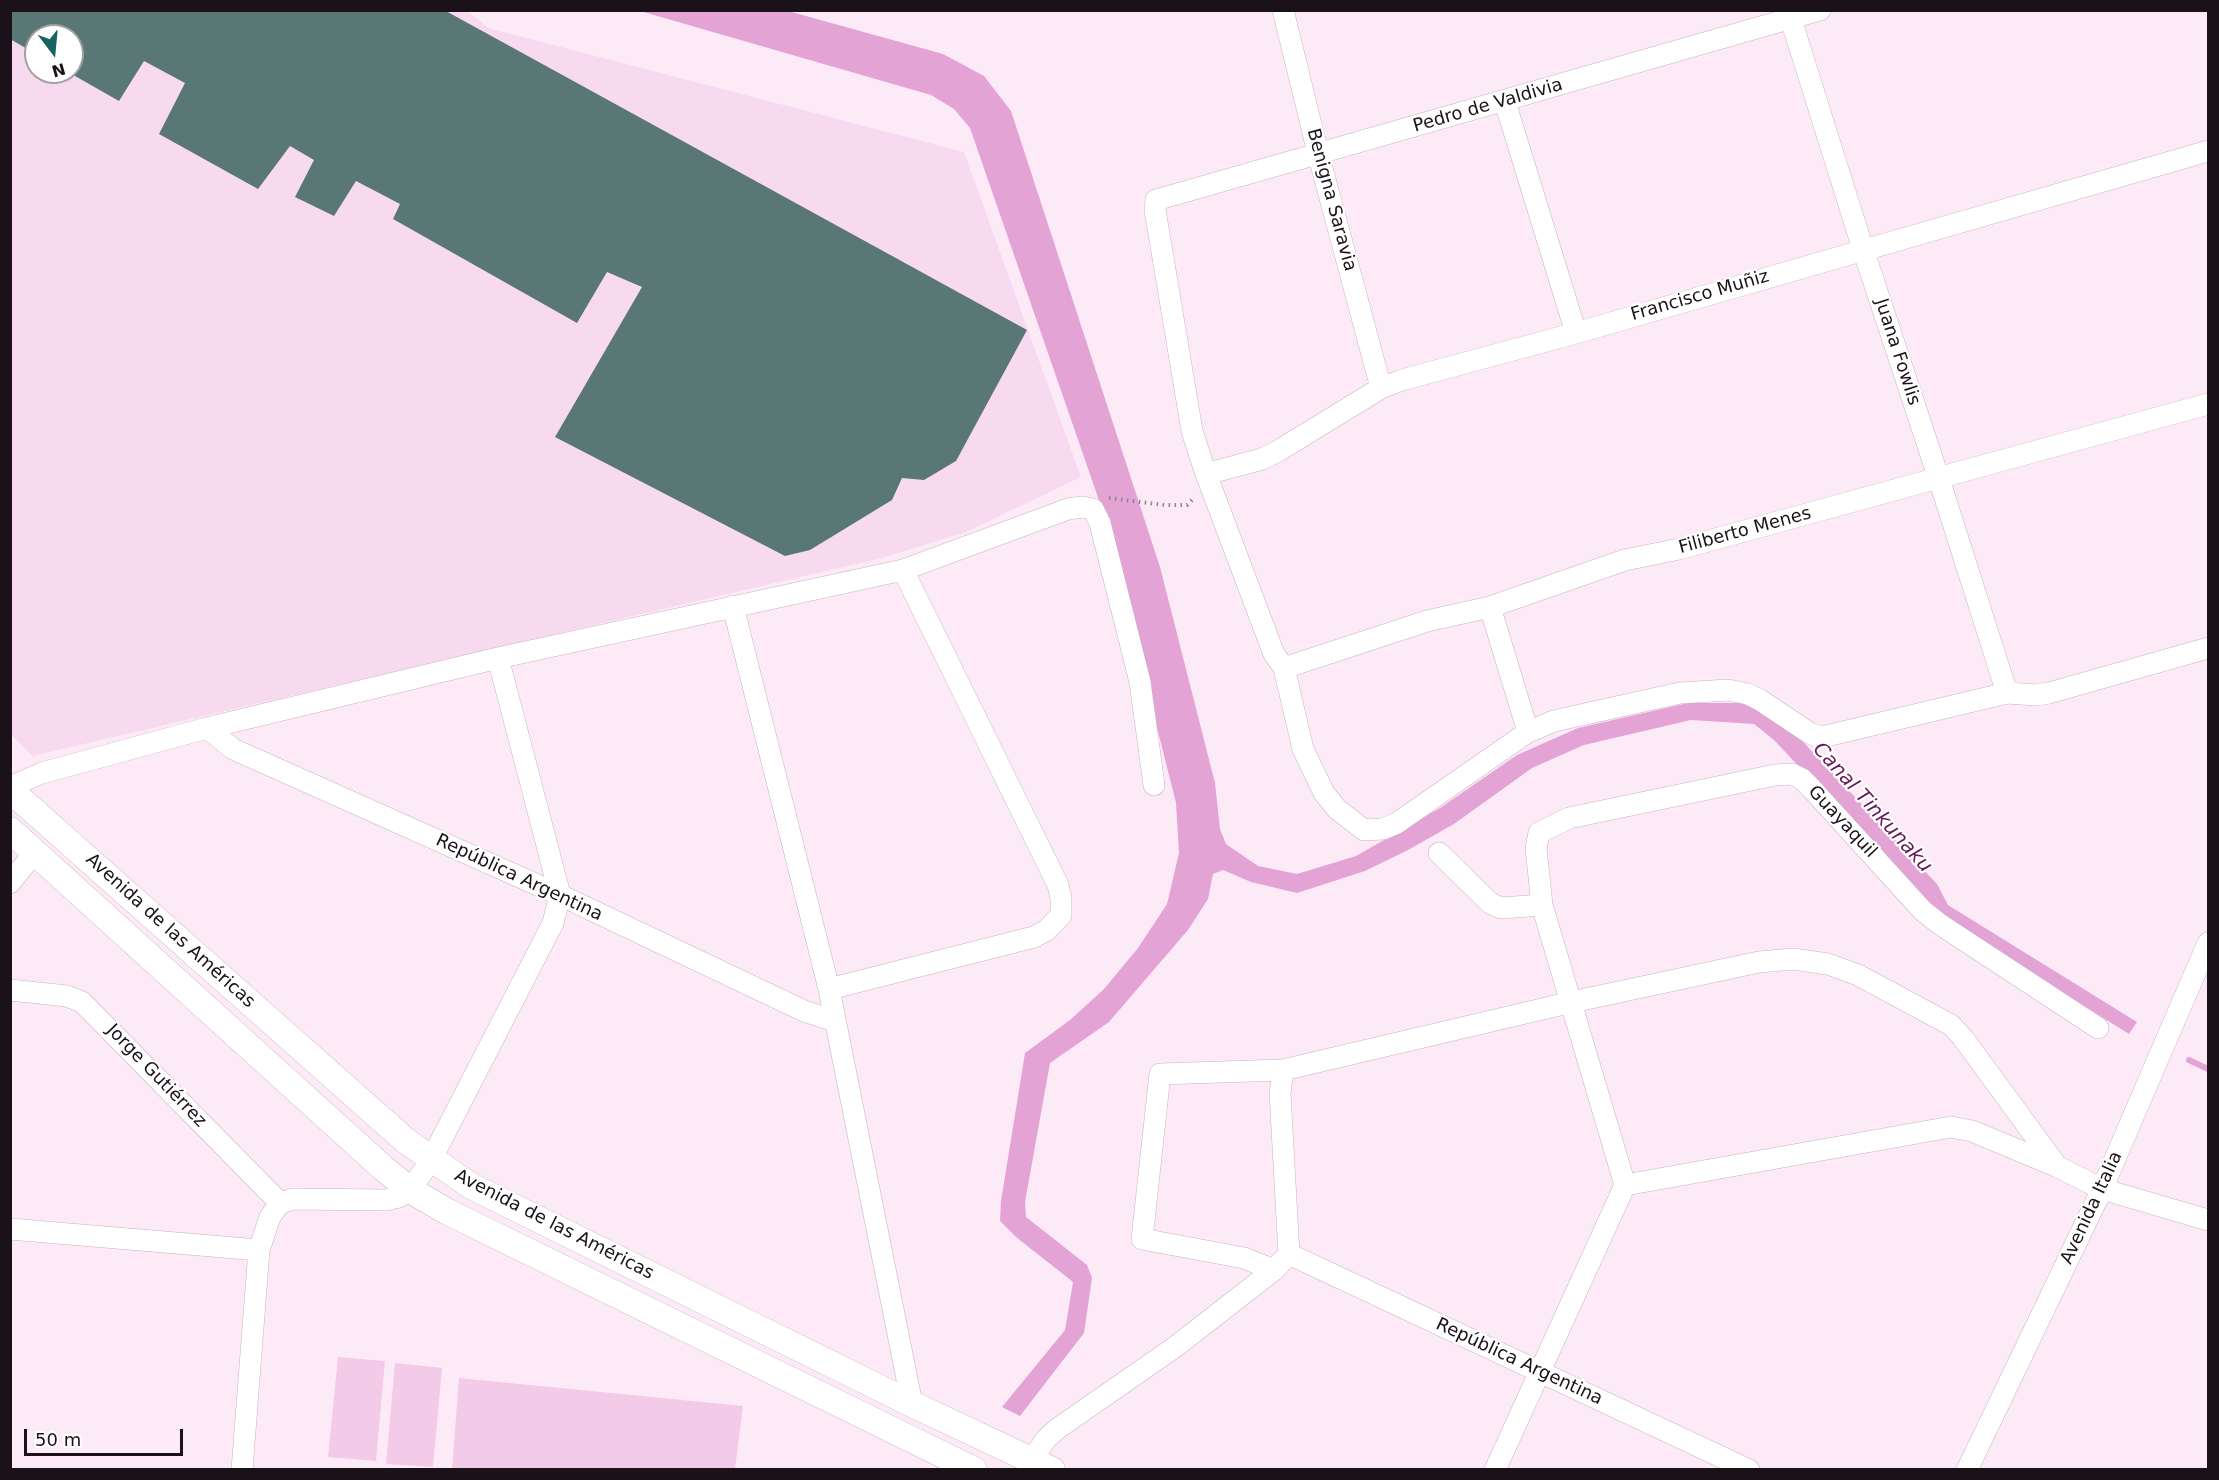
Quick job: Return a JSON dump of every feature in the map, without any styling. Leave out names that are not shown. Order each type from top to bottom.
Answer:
[{"type":"main road","name":"Avenida de las Américas","points":[[10,789],[406,1141],[431,1160],[471,1186],[1038,1466]]},
{"type":"main road","name":"Avenida de las Américas","points":[[10,830],[375,1161],[410,1190],[448,1212],[971,1469]]},
{"type":"main road","points":[[970,1431],[971,1469]]},
{"type":"street","name":"Benigna Saravia","points":[[1283,10],[1318,153],[1381,388]]},
{"type":"street","name":"Pedro de Valdivia","points":[[1208,479],[1192,431],[1155,210],[1156,200],[1505,102],[1790,15],[1820,10]]},
{"type":"street","name":"Juana Fowlis","points":[[1790,15],[1863,249],[1940,479],[2007,693]]},
{"type":"street","points":[[1505,102],[1576,333]]},
{"type":"street","name":"Francisco Muñiz","points":[[1208,479],[1278,451],[1381,388],[1402,380],[1576,333],[2208,151]]},
{"type":"street","name":"Filiberto Menes","points":[[1284,668],[1427,621],[1490,607],[1625,560],[1679,549],[2208,404]]},
{"type":"street","points":[[1208,479],[1274,654],[1284,668],[1295,724],[1313,772],[1324,793],[1337,809],[1364,830],[1383,829],[1396,823],[1528,732],[1554,722],[1680,693],[1728,690],[1748,694],[1811,734],[1822,737],[2007,693],[2036,695],[2049,693],[2208,648]]},
{"type":"street","points":[[10,789],[42,773],[207,728],[498,658],[903,570],[1068,509],[1082,507],[1093,509],[1100,523],[1140,682],[1154,785]]},
{"type":"street","points":[[829,988],[1034,937],[1047,930],[1061,915],[1058,885],[903,570]]},
{"type":"street","points":[[733,606],[829,988],[912,1404]]},
{"type":"street","points":[[1490,607],[1528,732]]},
{"type":"street","points":[[242,1470],[260,1250],[270,1217],[280,1203],[293,1199],[386,1200],[399,1197],[410,1190],[431,1160],[553,923],[560,895],[498,658]]},
{"type":"street","name":"República Argentina","points":[[207,728],[233,749],[560,895],[804,1011],[835,1021]]},
{"type":"street","name":"Guayaquil","points":[[1542,905],[1536,848],[1539,833],[1569,818],[1775,775],[1792,774],[1802,779],[1811,788],[1923,911],[2098,1028]]},
{"type":"street","points":[[10,883],[35,852]]},
{"type":"street","points":[[1439,853],[1490,903],[1502,908],[1542,905],[1625,1185],[1495,1470]]},
{"type":"street","name":"Avenida Italia","points":[[1967,1470],[2102,1189],[2208,943]]},
{"type":"street","points":[[1274,1270],[1244,1258],[1142,1239],[1160,1074],[1283,1070],[1572,1002],[1759,962],[1793,959],[1828,964],[1858,975],[1951,1025],[1963,1038],[2056,1166]]},
{"type":"street","name":"Jorge Gutiérrez","points":[[10,990],[67,996],[82,1002],[280,1203]]},
{"type":"street","points":[[1038,1466],[1046,1439],[1057,1429],[1175,1347],[1274,1270],[1289,1254],[1280,1093],[1283,1070]]},
{"type":"street","points":[[1625,1185],[1951,1127],[1972,1131],[2056,1166],[2102,1189],[2208,1220]]},
{"type":"street","points":[[10,1229],[260,1250]]},
{"type":"street","name":"República Argentina","points":[[1289,1254],[1749,1470]]},
{"type":"path","points":[[1100,496],[1165,506],[1187,505],[1208,479]]},
{"type":"shaded area","points":[[11,11],[468,11],[488,28],[964,152],[1081,477],[966,532],[882,558],[32,756],[11,734]]},
{"type":"shaded area","points":[[640,11],[788,11],[943,54],[984,76],[1011,111],[1160,567],[1215,783],[1220,829],[1226,844],[1258,866],[1297,874],[1356,856],[1440,808],[1517,755],[1578,728],[1688,703],[1750,703],[1782,721],[1806,745],[1937,884],[1948,905],[2137,1022],[2129,1034],[1937,914],[1774,740],[1754,724],[1691,720],[1584,745],[1532,768],[1454,824],[1365,871],[1297,893],[1251,882],[1223,870],[1213,874],[1208,899],[1188,930],[1109,1022],[1050,1063],[1025,1202],[1026,1217],[1087,1265],[1092,1278],[1084,1333],[1020,1416],[1002,1407],[1065,1330],[1073,1282],[1016,1237],[1000,1221],[1001,1201],[1025,1053],[1070,1020],[1104,989],[1138,948],[1167,904],[1179,853],[1176,803],[1102,509],[970,128],[954,109],[931,95]]},
{"type":"shaded area","points":[[338,1357],[385,1361],[376,1461],[328,1457]]},
{"type":"shaded area","points":[[395,1363],[442,1368],[433,1467],[386,1464]]},
{"type":"shaded area","points":[[459,1378],[743,1406],[735,1469],[452,1469]]},
{"type":"building","points":[[10,10],[444,10],[1027,330],[956,461],[924,480],[902,478],[892,500],[810,550],[785,556],[555,437],[642,287],[607,272],[577,323],[393,219],[400,204],[356,181],[334,216],[295,197],[314,160],[290,146],[258,189],[159,134],[185,83],[144,61],[119,101],[84,81],[84,24],[24,24],[24,47],[10,39]]},
{"type":"waterway","name":"Canal Tinkunaku","points":[[2189,1060],[2208,1069]]}]
